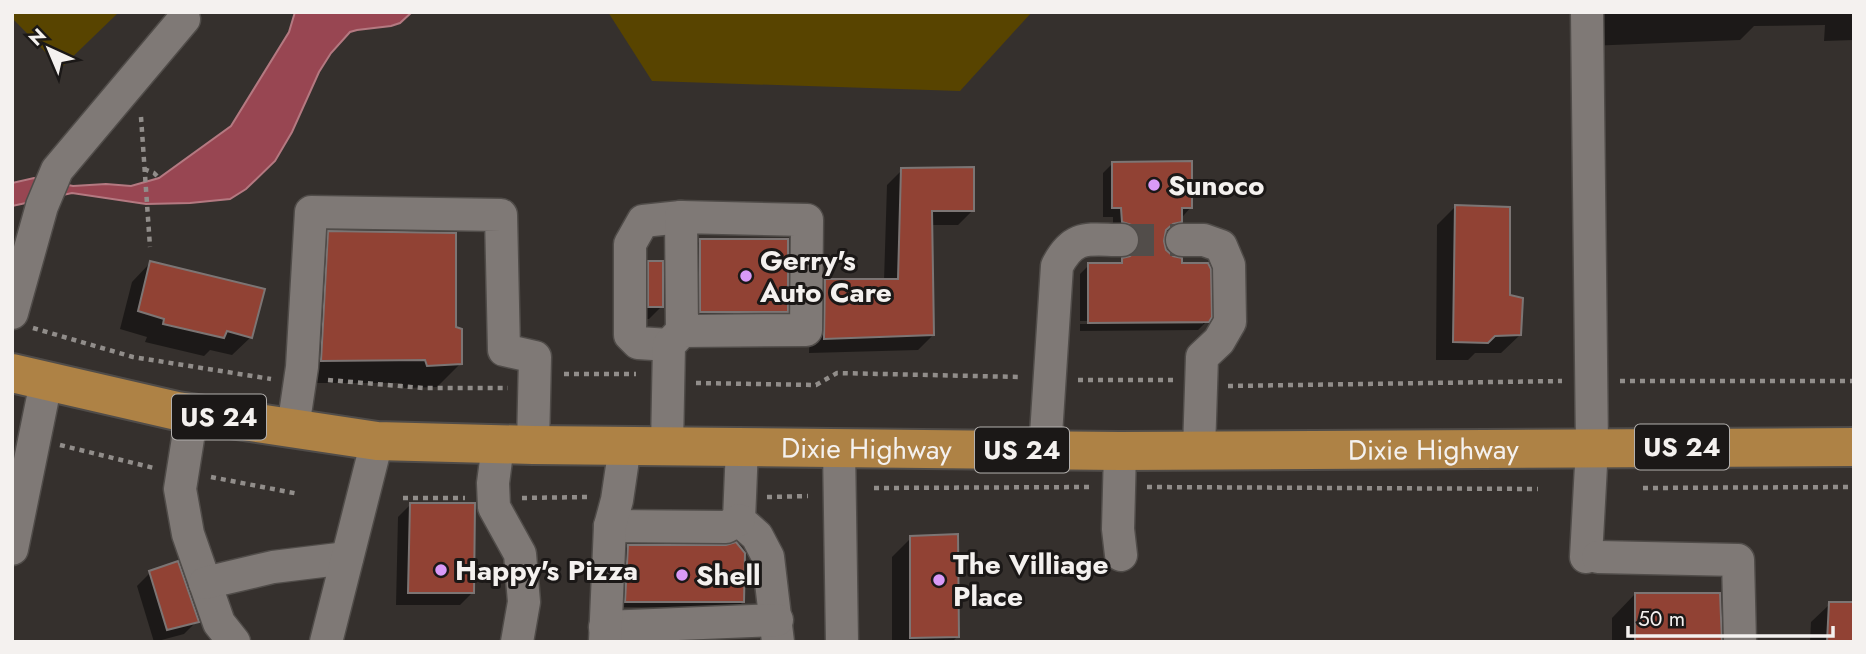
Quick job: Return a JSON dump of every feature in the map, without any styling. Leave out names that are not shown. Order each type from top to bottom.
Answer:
[{"type":"main road","name":"Dixie Highway","points":[[29,377],[192,413],[377,441],[515,445],[1045,450],[1120,469],[1199,450],[1854,447]]},
{"type":"street","points":[[1587,12],[1592,557],[1738,560],[1740,642]]},
{"type":"street","points":[[25,321],[42,206],[57,170],[184,19]]},
{"type":"street","points":[[293,428],[300,379],[311,212],[501,215],[504,350],[535,356],[534,381],[515,445],[493,483],[494,507],[520,554],[524,602],[517,642]]},
{"type":"street","points":[[667,446],[668,378],[675,338],[681,217]]},
{"type":"street","points":[[681,217],[807,220],[807,330],[675,338],[638,343],[630,335],[630,244],[643,221],[681,217]]},
{"type":"street","points":[[1045,450],[1057,266],[1065,250],[1082,240],[1122,240]]},
{"type":"street","points":[[1182,240],[1204,240],[1221,246],[1229,265],[1230,322],[1219,341],[1202,357],[1199,450]]},
{"type":"street","points":[[12,549],[35,439],[29,377]]},
{"type":"street","points":[[192,413],[180,489],[188,534],[219,623],[234,642]]},
{"type":"street","points":[[330,640],[347,558],[377,441]]},
{"type":"street","points":[[625,446],[610,526],[605,634],[778,631],[768,557],[757,536],[739,520]]},
{"type":"street","points":[[739,520],[742,447]]},
{"type":"street","points":[[839,448],[842,642]]},
{"type":"street","points":[[1120,469],[1118,529],[1121,555]]},
{"type":"street","points":[[610,526],[726,527],[739,520]]},
{"type":"street","points":[[205,583],[273,568],[347,558]]},
{"type":"path","points":[[138,74],[150,247]]},
{"type":"path","points":[[144,169],[159,178]]},
{"type":"path","points":[[25,321],[134,357],[268,379],[423,388],[509,388],[561,374],[641,374],[698,383],[816,385],[837,373],[1180,380],[1232,386],[1591,381],[1854,381]]},
{"type":"path","points":[[35,439],[182,474],[214,477],[299,494]]},
{"type":"path","points":[[874,488],[1120,469],[1271,486],[1538,489]]},
{"type":"path","points":[[1643,488],[1854,487]]},
{"type":"shaded area","points":[[12,12],[119,12],[61,68],[12,18]]},
{"type":"shaded area","points":[[295,12],[412,12],[400,23],[391,26],[350,32],[331,53],[319,72],[292,132],[275,161],[246,189],[230,199],[190,203],[146,204],[72,193],[12,206],[12,183],[34,178],[73,186],[131,186],[159,178],[231,126],[289,32]]},
{"type":"shaded area","points":[[608,12],[1032,12],[960,91],[652,81]]},
{"type":"building","points":[[1192,161],[1192,208],[1182,208],[1182,222],[1173,224],[1166,230],[1164,241],[1166,250],[1173,256],[1182,258],[1182,263],[1208,263],[1211,269],[1212,317],[1209,322],[1088,323],[1088,263],[1122,263],[1122,258],[1137,250],[1140,241],[1138,232],[1132,225],[1122,222],[1121,208],[1112,208],[1112,162]]},
{"type":"building","points":[[974,167],[974,211],[932,211],[934,335],[824,339],[825,279],[898,279],[901,168]]},
{"type":"building","points":[[1455,205],[1510,207],[1510,295],[1523,298],[1521,335],[1495,336],[1488,343],[1453,342]]},
{"type":"building","points":[[328,231],[456,233],[456,327],[462,329],[462,364],[427,366],[425,360],[321,361]]},
{"type":"building","name":"Gerry's Auto Care","points":[[700,239],[788,239],[788,312],[700,312]]},
{"type":"building","points":[[150,261],[265,289],[252,338],[227,331],[224,338],[163,324],[164,319],[138,311]]},
{"type":"building","points":[[648,261],[663,261],[663,307],[648,307]]},
{"type":"building","points":[[410,503],[475,503],[474,593],[408,593]]},
{"type":"building","name":"The Villiage Place","points":[[958,534],[959,637],[910,638],[910,536]]},
{"type":"building","points":[[736,542],[745,553],[744,602],[625,602],[628,545],[726,545]]},
{"type":"building","points":[[178,561],[199,622],[167,630],[149,571]]},
{"type":"building","points":[[1635,593],[1720,593],[1722,642],[1635,642]]},
{"type":"building","points":[[1829,602],[1854,602],[1854,642],[1827,642]]},
{"type":"tunnel","points":[[1122,240],[1182,240]]},
{"type":"place","name":"Sunoco","points":[[1154,185]]},
{"type":"place","name":"Gerry's Auto Care","points":[[746,276]]},
{"type":"place","name":"Happy's Pizza","points":[[441,570]]},
{"type":"place","name":"Shell","points":[[682,575]]},
{"type":"place","name":"The Villiage Place","points":[[939,580]]}]
